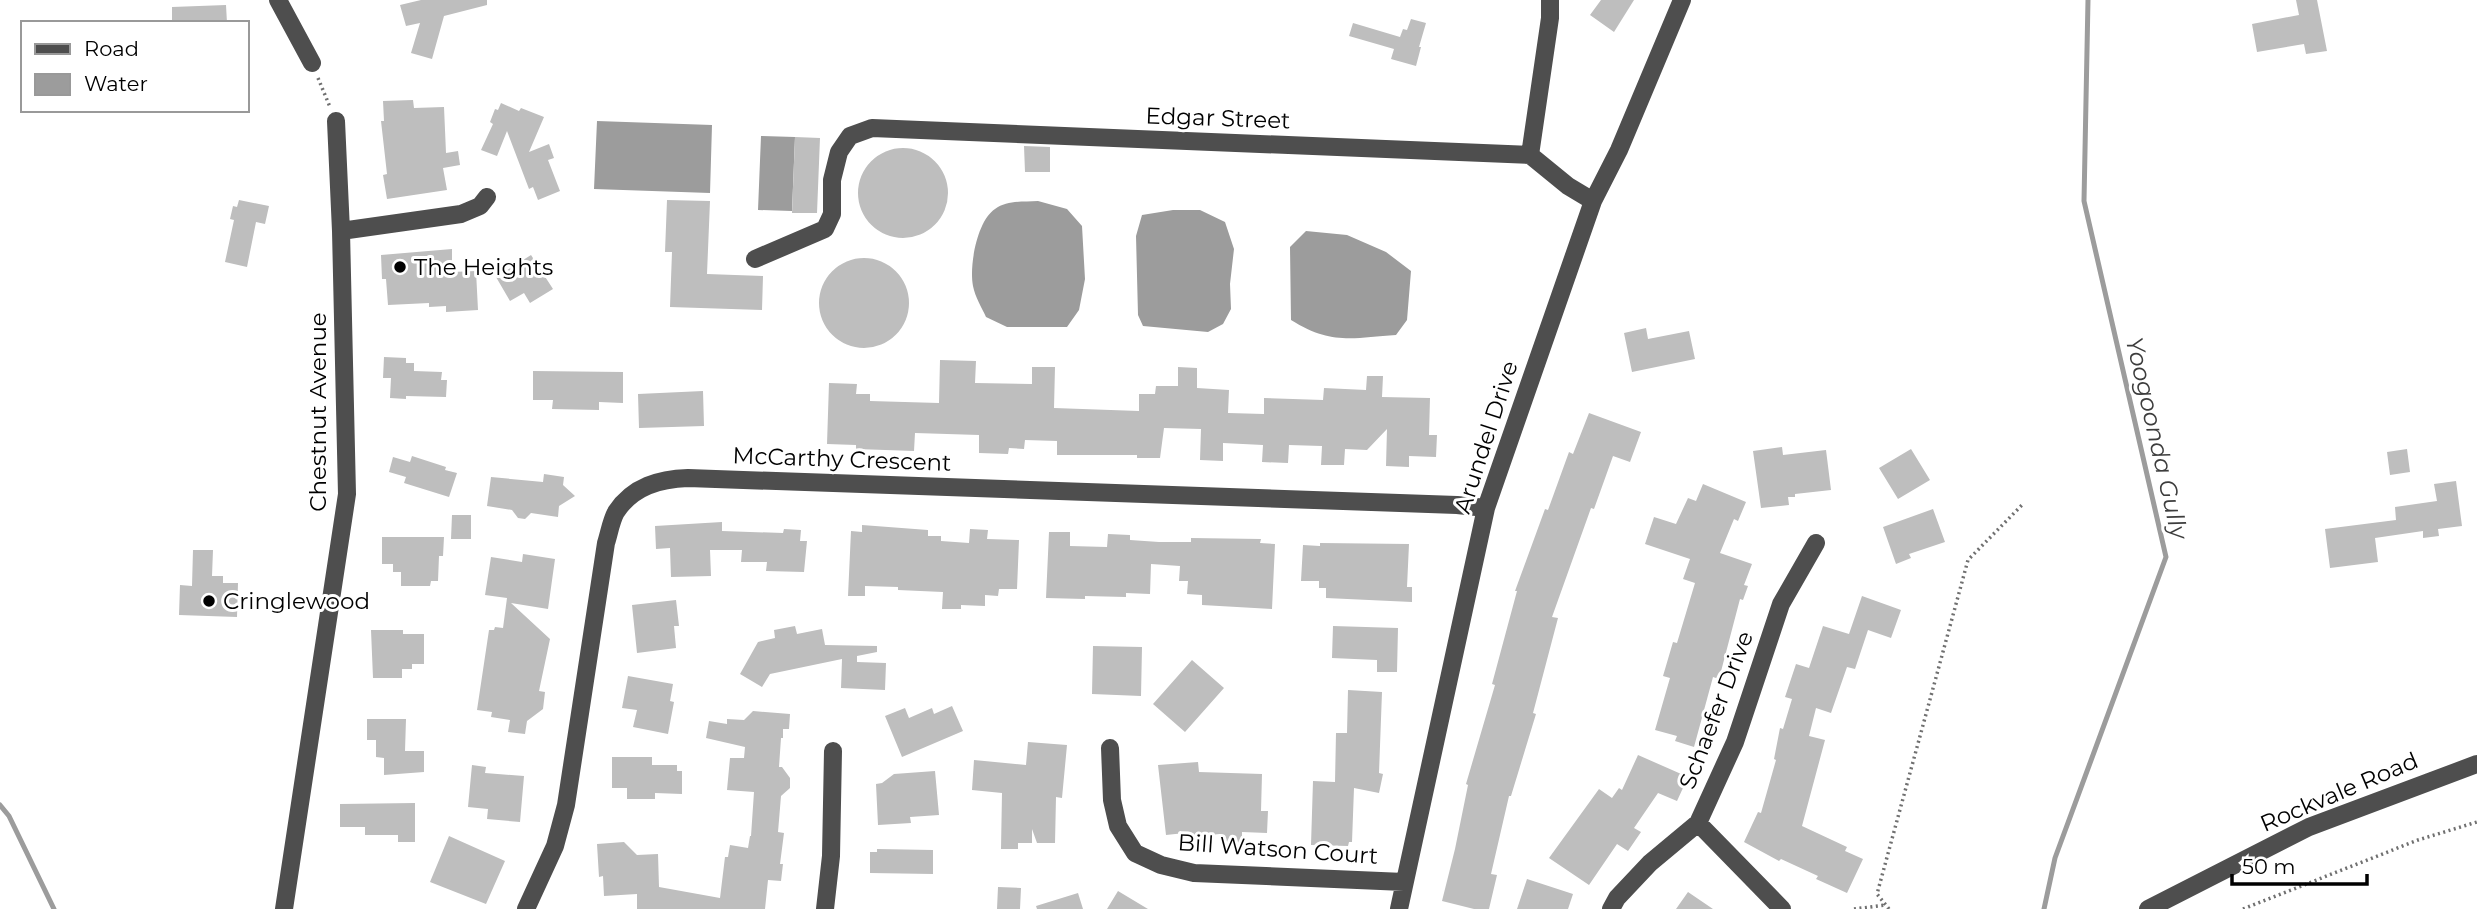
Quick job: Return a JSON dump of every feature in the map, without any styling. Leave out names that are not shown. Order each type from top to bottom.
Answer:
[{"type":"street","points":[[278,0],[312,63]]},
{"type":"street","points":[[1550,0],[1550,18],[1530,155],[1568,186],[1593,201]]},
{"type":"street","name":"Arundel Drive","points":[[1399,909],[1486,508],[1593,201],[1619,150],[1682,0]]},
{"type":"street","name":"Chestnut Avenue","points":[[284,909],[347,494],[341,231],[335,121]]},
{"type":"street","name":"Edgar Street","points":[[755,259],[825,229],[832,214],[832,180],[839,152],[850,136],[872,128],[1530,155]]},
{"type":"street","points":[[341,231],[461,214],[480,206],[488,197]]},
{"type":"street","name":"McCarthy Crescent","points":[[526,909],[555,846],[566,805],[606,543],[615,513],[631,495],[647,485],[665,479],[716,479],[1486,508]]},
{"type":"street","name":"Schaefer Drive","points":[[1611,909],[1617,898],[1650,863],[1698,823],[1735,742],[1781,604],[1816,543]]},
{"type":"street","name":"Bill Watson Court","points":[[1110,748],[1112,800],[1118,826],[1135,853],[1161,865],[1194,873],[1404,882]]},
{"type":"street","points":[[825,909],[831,856],[833,751]]},
{"type":"street","name":"Rockvale Road","points":[[2148,909],[2309,827],[2477,764]]},
{"type":"street","points":[[1698,823],[1782,909]]},
{"type":"path","points":[[1888,907],[1877,894],[1968,560],[2022,505]]},
{"type":"path","points":[[2243,909],[2418,840],[2477,821]]},
{"type":"path","points":[[1854,909],[1888,907]]},
{"type":"water","points":[[597,121],[712,125],[710,193],[594,189]]},
{"type":"water","points":[[761,136],[795,137],[792,211],[758,210]]},
{"type":"water","points":[[1038,201],[1067,209],[1082,226],[1085,279],[1079,310],[1067,327],[1007,327],[986,317],[973,286],[973,256],[983,223],[995,209],[1010,203]]},
{"type":"water","points":[[1173,210],[1200,210],[1225,222],[1234,249],[1230,284],[1231,309],[1223,324],[1208,332],[1143,326],[1138,315],[1136,236],[1142,215]]},
{"type":"water","points":[[1306,231],[1347,235],[1386,252],[1411,271],[1407,320],[1396,335],[1330,337],[1291,320],[1290,247]]},
{"type":"building","points":[[421,0],[487,0],[487,5],[444,16],[432,59],[411,53],[420,23],[406,26],[400,5]]},
{"type":"building","points":[[1601,0],[1634,0],[1614,32],[1590,15]]},
{"type":"building","points":[[2296,0],[2317,0],[2327,51],[2306,54],[2304,44],[2257,52],[2252,24],[2299,15]]},
{"type":"building","points":[[226,5],[227,21],[172,21],[172,7]]},
{"type":"building","points":[[1411,19],[1426,23],[1416,66],[1391,59],[1394,49],[1349,36],[1353,23],[1400,37],[1403,29],[1407,30]]},
{"type":"building","points":[[413,100],[414,108],[444,107],[446,153],[458,151],[460,165],[443,168],[447,190],[387,199],[383,175],[387,174],[381,121],[384,121],[383,101]]},
{"type":"building","points":[[501,103],[544,117],[529,152],[549,144],[554,158],[548,160],[560,191],[538,200],[533,187],[529,189],[507,131],[497,156],[481,150],[493,124],[490,122],[495,109],[498,110]]},
{"type":"building","points":[[795,137],[820,138],[817,213],[792,213]]},
{"type":"building","points":[[1024,146],[1050,147],[1050,172],[1025,172]]},
{"type":"building","points":[[903,148],[920,151],[935,161],[945,176],[948,193],[945,210],[935,225],[920,235],[903,238],[886,235],[871,225],[861,210],[858,193],[861,176],[871,161],[886,151]]},
{"type":"building","points":[[239,200],[269,206],[265,224],[256,222],[247,267],[225,262],[234,220],[230,219],[233,206],[237,207]]},
{"type":"building","points":[[667,200],[710,201],[707,274],[763,276],[762,310],[670,307],[672,252],[665,252]]},
{"type":"building","points":[[452,249],[452,272],[476,271],[478,310],[446,312],[446,306],[429,307],[429,303],[388,305],[386,279],[382,279],[381,255]]},
{"type":"building","points":[[531,255],[553,289],[530,303],[524,293],[510,301],[496,277]]},
{"type":"building","points":[[864,258],[881,261],[896,271],[906,286],[909,303],[906,320],[896,335],[881,345],[864,348],[847,345],[832,335],[822,320],[819,303],[822,286],[832,271],[847,261]]},
{"type":"building","points":[[1646,328],[1648,339],[1689,331],[1695,359],[1632,372],[1624,333]]},
{"type":"building","points":[[384,357],[406,358],[406,363],[414,363],[414,371],[442,372],[441,380],[447,380],[446,397],[390,398],[391,378],[383,378]]},
{"type":"building","points":[[940,360],[976,361],[975,383],[1032,384],[1032,367],[1055,367],[1054,408],[1139,411],[1139,394],[1155,394],[1156,386],[1178,386],[1178,367],[1197,368],[1197,388],[1229,390],[1228,413],[1264,414],[1264,398],[1323,400],[1324,388],[1366,390],[1367,376],[1383,376],[1382,397],[1430,398],[1429,435],[1437,435],[1436,457],[1409,456],[1409,467],[1386,466],[1387,429],[1367,450],[1345,449],[1344,465],[1321,465],[1322,446],[1289,445],[1288,463],[1262,462],[1263,445],[1223,443],[1223,461],[1200,460],[1201,429],[1164,428],[1160,458],[1137,458],[1137,455],[1057,455],[1057,441],[1025,440],[1024,449],[1009,448],[1008,454],[979,453],[979,435],[915,433],[914,451],[856,449],[856,445],[827,444],[829,383],[857,384],[856,394],[870,394],[870,401],[939,403]]},
{"type":"building","points":[[533,371],[623,372],[623,403],[599,402],[599,410],[552,409],[553,400],[533,400]]},
{"type":"building","points":[[703,391],[704,426],[639,428],[638,394]]},
{"type":"building","points":[[1589,413],[1641,432],[1630,462],[1613,456],[1594,509],[1591,508],[1552,617],[1558,618],[1533,713],[1536,714],[1509,796],[1491,874],[1497,875],[1489,909],[1474,909],[1442,901],[1455,849],[1468,785],[1466,784],[1495,685],[1492,684],[1515,591],[1545,509],[1548,510],[1569,452],[1573,454]]},
{"type":"building","points":[[1782,447],[1783,455],[1826,450],[1831,490],[1795,494],[1795,497],[1788,497],[1789,505],[1761,508],[1753,451]]},
{"type":"building","points":[[1911,449],[1930,480],[1898,499],[1879,468]]},
{"type":"building","points":[[2407,449],[2410,472],[2390,475],[2387,452]]},
{"type":"building","points":[[412,456],[457,473],[449,497],[404,483],[406,477],[389,472],[393,457],[410,462]]},
{"type":"building","points":[[544,474],[564,477],[563,485],[575,496],[559,506],[558,517],[531,513],[525,519],[518,518],[512,510],[487,506],[491,477],[543,482]]},
{"type":"building","points":[[2456,481],[2462,526],[2438,529],[2439,536],[2423,538],[2423,531],[2375,538],[2378,562],[2330,568],[2325,529],[2396,520],[2395,507],[2437,501],[2434,484]]},
{"type":"building","points":[[1703,484],[1746,502],[1738,521],[1734,519],[1720,553],[1752,564],[1744,585],[1748,586],[1743,600],[1740,599],[1719,679],[1713,677],[1694,747],[1675,741],[1677,736],[1655,730],[1670,678],[1663,676],[1673,642],[1677,643],[1695,583],[1683,579],[1690,559],[1645,544],[1654,517],[1676,524],[1688,498],[1696,501]]},
{"type":"building","points":[[1933,509],[1945,542],[1909,554],[1911,558],[1896,564],[1883,527]]},
{"type":"building","points":[[452,515],[471,515],[471,539],[451,539]]},
{"type":"building","points":[[722,522],[722,531],[783,533],[784,529],[801,530],[800,541],[807,541],[804,572],[766,571],[767,562],[741,562],[742,550],[710,550],[711,576],[671,577],[670,548],[656,549],[655,526]]},
{"type":"building","points":[[862,525],[928,530],[928,536],[941,536],[941,541],[969,543],[970,529],[988,530],[987,539],[1019,540],[1017,589],[999,589],[998,596],[985,595],[985,606],[961,605],[961,609],[942,609],[943,592],[865,586],[865,596],[848,596],[851,531],[862,532]]},
{"type":"building","points":[[1049,532],[1070,532],[1070,546],[1107,547],[1108,534],[1130,535],[1130,540],[1159,542],[1191,542],[1191,538],[1261,539],[1260,543],[1275,544],[1272,609],[1202,605],[1202,595],[1187,594],[1188,581],[1179,581],[1180,566],[1151,564],[1150,594],[1126,593],[1126,597],[1085,596],[1085,599],[1046,598]]},
{"type":"building","points":[[382,537],[444,537],[443,556],[439,556],[438,581],[431,581],[430,586],[401,586],[401,572],[393,572],[393,564],[382,564]]},
{"type":"building","points":[[1320,543],[1409,544],[1407,587],[1412,587],[1412,602],[1326,598],[1326,588],[1319,588],[1319,581],[1301,581],[1303,545],[1320,546]]},
{"type":"building","name":"Cringlewood","points":[[193,550],[213,550],[212,576],[223,576],[223,583],[238,583],[237,617],[179,615],[180,585],[192,586]]},
{"type":"building","points":[[523,554],[555,559],[548,609],[511,603],[550,639],[539,691],[545,692],[543,709],[527,721],[525,734],[508,732],[510,720],[491,717],[492,712],[477,710],[489,630],[494,630],[495,627],[503,628],[507,598],[485,595],[491,557],[522,562]]},
{"type":"building","points":[[1862,596],[1901,610],[1891,638],[1868,630],[1855,669],[1847,667],[1831,713],[1816,708],[1809,736],[1825,740],[1802,826],[1847,847],[1845,851],[1863,859],[1847,893],[1816,879],[1818,876],[1781,859],[1779,861],[1744,842],[1758,812],[1761,813],[1776,760],[1774,759],[1780,728],[1783,729],[1792,699],[1785,697],[1796,664],[1809,668],[1823,626],[1849,634]]},
{"type":"building","points":[[676,600],[679,626],[674,626],[676,648],[637,653],[632,605]]},
{"type":"building","points":[[795,626],[797,634],[822,629],[825,645],[877,646],[877,652],[857,656],[857,662],[886,663],[885,690],[841,688],[842,659],[770,674],[762,687],[740,674],[758,642],[775,638],[774,630]]},
{"type":"building","points":[[1333,626],[1398,628],[1397,672],[1377,672],[1377,660],[1332,658]]},
{"type":"building","points":[[371,630],[403,630],[403,634],[424,634],[424,664],[412,664],[412,669],[402,669],[402,678],[373,678]]},
{"type":"building","points":[[1093,646],[1142,647],[1141,696],[1092,694]]},
{"type":"building","points":[[1192,660],[1224,688],[1185,732],[1153,704]]},
{"type":"building","points":[[628,676],[673,684],[670,701],[674,702],[668,734],[633,727],[637,710],[622,708]]},
{"type":"building","points":[[1348,690],[1382,692],[1379,773],[1383,774],[1379,793],[1354,788],[1352,842],[1349,842],[1348,846],[1311,845],[1313,781],[1335,782],[1336,733],[1347,733]]},
{"type":"building","points":[[952,706],[963,731],[902,757],[885,716],[905,708],[909,718],[932,708],[934,714]]},
{"type":"building","points":[[753,711],[790,714],[789,729],[783,729],[781,738],[779,767],[782,767],[790,778],[790,788],[781,796],[778,832],[784,833],[781,881],[768,880],[765,909],[637,909],[637,894],[604,896],[603,876],[599,877],[597,844],[624,842],[637,855],[658,854],[659,887],[720,898],[725,857],[728,857],[730,845],[748,848],[754,792],[727,790],[730,758],[744,758],[745,747],[706,738],[709,721],[727,724],[727,719],[744,720]]},
{"type":"building","points":[[367,719],[406,719],[405,751],[424,751],[424,772],[384,775],[384,758],[376,757],[376,740],[367,740]]},
{"type":"building","points":[[1028,742],[1067,745],[1062,798],[1056,797],[1055,843],[1037,843],[1032,829],[1032,843],[1018,843],[1018,849],[1001,849],[1002,793],[972,790],[974,760],[1026,765]]},
{"type":"building","points":[[1638,755],[1688,777],[1677,801],[1658,793],[1634,828],[1641,832],[1628,851],[1617,844],[1589,885],[1549,858],[1599,789],[1612,798],[1619,788],[1622,790]]},
{"type":"building","points":[[612,757],[652,757],[652,765],[677,765],[677,771],[682,771],[682,794],[655,793],[655,799],[627,799],[627,788],[612,788]]},
{"type":"building","points":[[1198,762],[1199,772],[1262,774],[1261,811],[1268,811],[1267,833],[1242,832],[1242,843],[1220,842],[1220,834],[1186,837],[1185,833],[1166,835],[1158,765]]},
{"type":"building","points":[[472,765],[486,767],[485,773],[524,776],[520,822],[487,819],[488,809],[468,807]]},
{"type":"building","points":[[935,771],[939,815],[910,817],[911,823],[878,825],[876,784],[894,774]]},
{"type":"building","points":[[415,803],[415,842],[398,842],[398,835],[365,835],[365,827],[340,827],[340,804]]},
{"type":"building","points":[[449,836],[505,861],[486,904],[430,882]]},
{"type":"building","points":[[877,849],[933,850],[933,874],[870,873],[870,852],[877,852]]},
{"type":"building","points":[[1527,879],[1573,894],[1568,909],[1517,909]]},
{"type":"building","points":[[998,887],[1021,888],[1020,909],[997,909]]},
{"type":"building","points":[[1118,891],[1148,909],[1107,909]]},
{"type":"building","points":[[1688,892],[1713,909],[1676,909]]},
{"type":"building","points":[[1078,893],[1083,909],[1037,909],[1036,906]]},
{"type":"waterway","name":"Yoogoonda Gully","points":[[2044,909],[2055,858],[2166,557],[2084,201],[2088,0]]},
{"type":"waterway","points":[[0,805],[9,816],[54,909]]},
{"type":"place","name":"The Heights","points":[[400,267]]},
{"type":"place","name":"Cringlewood","points":[[209,601]]}]
